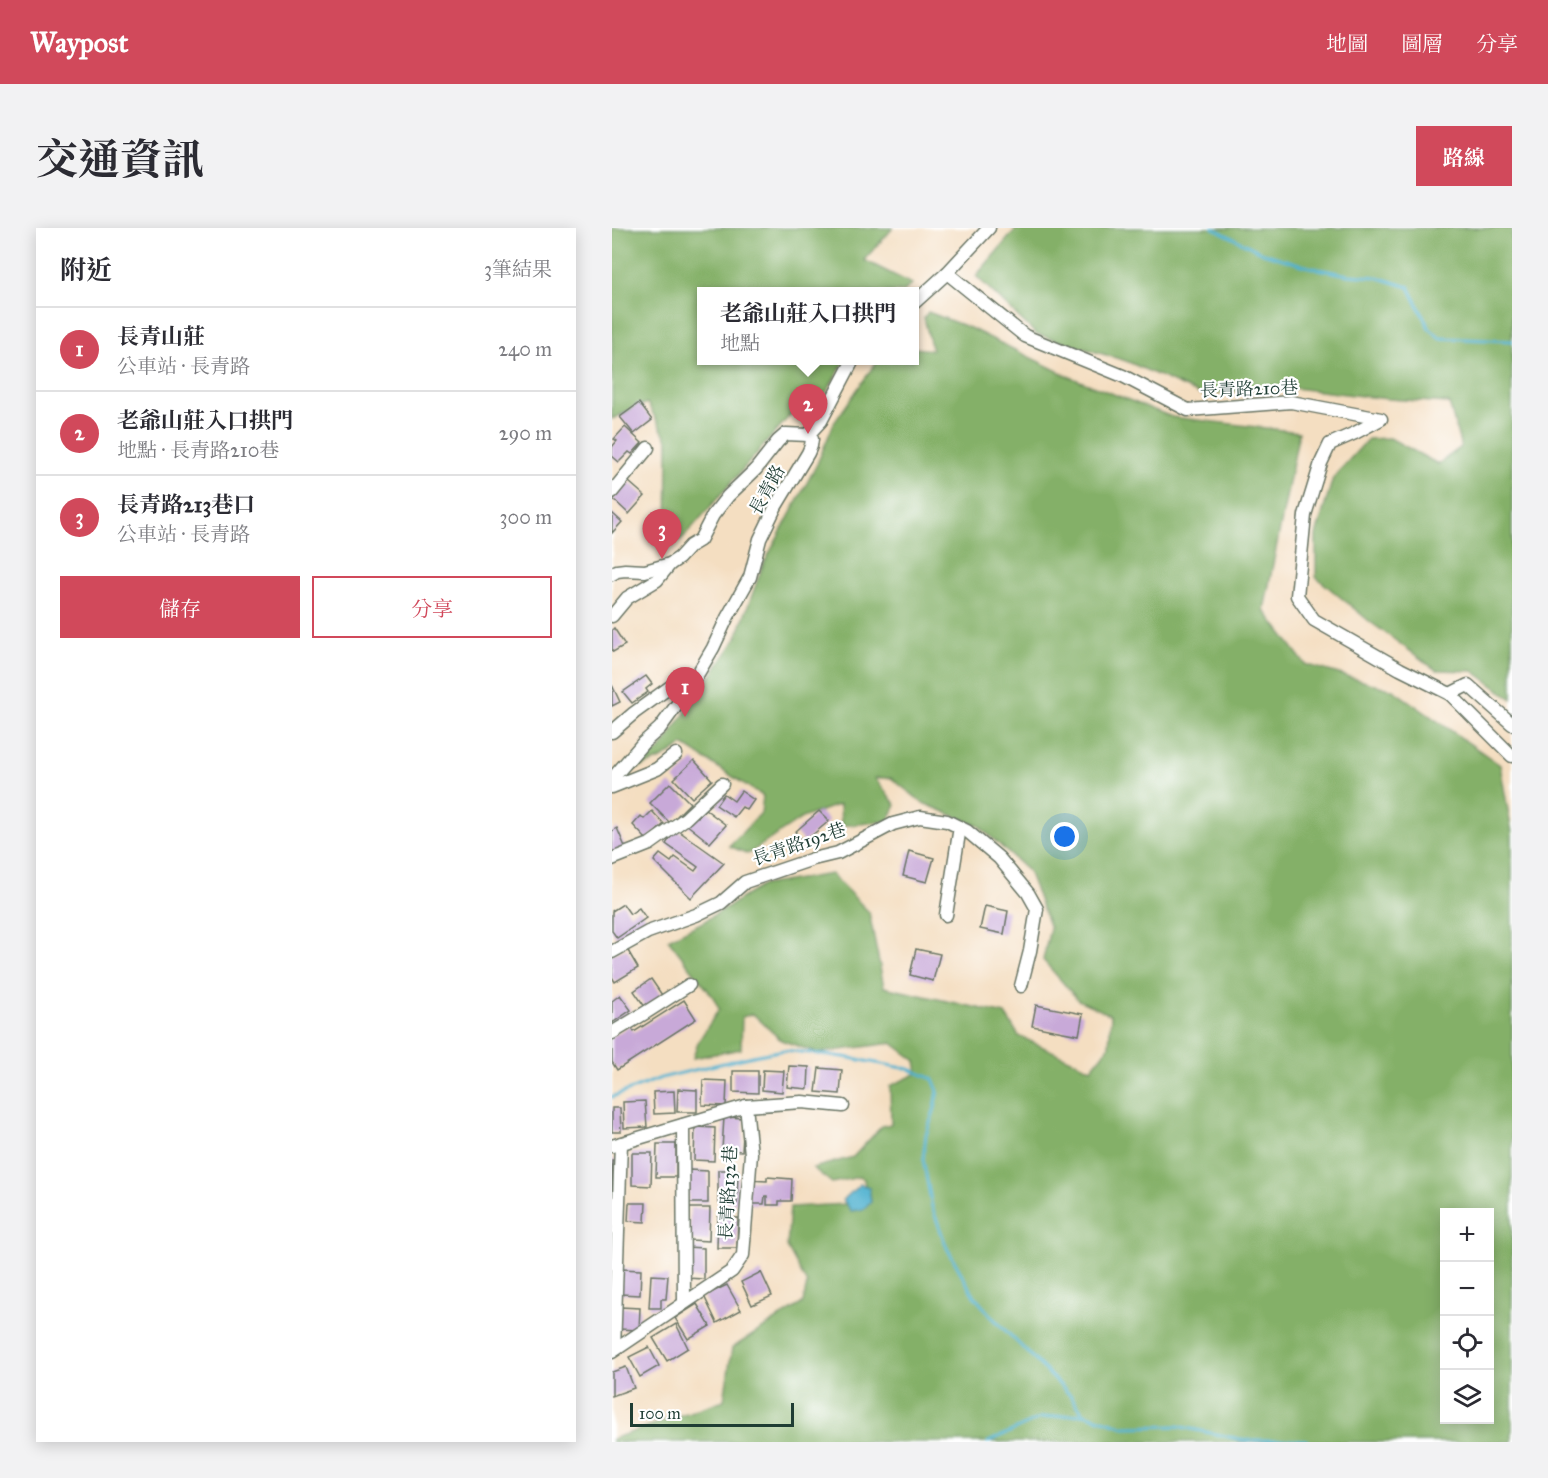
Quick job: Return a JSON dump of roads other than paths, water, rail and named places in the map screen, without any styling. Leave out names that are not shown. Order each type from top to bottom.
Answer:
[{"type":"street","points":[[919,299],[989,228]]},
{"type":"street","name":"長青路210巷","points":[[947,273],[1025,336],[1124,375],[1188,410],[1291,402],[1381,418],[1330,444],[1321,463],[1305,515],[1297,596],[1314,620],[1400,669],[1450,694],[1512,756]]},
{"type":"street","points":[[808,435],[821,420],[850,365]]},
{"type":"street","name":"長青路","points":[[612,574],[625,570],[645,571],[670,564],[700,540],[713,515],[728,496],[756,469],[778,441],[786,434],[808,435],[812,439],[808,453],[776,506],[760,539],[750,577],[713,648],[668,719],[643,743],[612,779]]},
{"type":"street","points":[[612,492],[648,448]]},
{"type":"street","points":[[612,616],[627,598],[657,580],[670,564]]},
{"type":"street","points":[[1450,694],[1468,685],[1512,724]]},
{"type":"street","points":[[612,732],[634,712],[670,687],[690,687]]},
{"type":"street","points":[[612,788],[657,769],[676,754]]},
{"type":"street","points":[[612,859],[650,844],[685,819],[722,784]]},
{"type":"street","name":"長青路192巷","points":[[612,952],[648,932],[696,915],[721,903],[746,882],[838,853],[893,824],[920,817],[947,821],[968,831],[999,858],[1028,893],[1037,909],[1021,986]]},
{"type":"street","points":[[946,915],[960,827]]},
{"type":"street","points":[[612,1033],[689,986]]},
{"type":"street","points":[[613,1351],[617,1144],[746,1106],[802,1102],[843,1106]]},
{"type":"street","name":"長青路132巷","points":[[613,1351],[732,1271],[743,1255],[751,1154],[746,1106]]},
{"type":"street","points":[[683,1125],[684,1303]]},
{"type":"water","points":[[860,1184],[869,1187],[871,1202],[864,1209],[851,1211],[843,1200]]},
{"type":"waterway","points":[[1213,228],[1263,253],[1309,267],[1348,275],[1376,277],[1409,287],[1429,328],[1440,338],[1512,341]]},
{"type":"waterway","points":[[612,1097],[661,1078],[784,1050],[844,1057],[909,1069],[933,1079],[938,1091],[926,1135],[923,1159],[932,1207],[947,1248],[974,1296],[1070,1395],[1084,1414],[1125,1427],[1177,1426],[1244,1440],[1306,1440],[1308,1442]]},
{"type":"waterway","points":[[988,1442],[1040,1418],[1083,1414]]},
{"type":"place","name":"老爺山莊入口拱門","points":[[808,434]]},
{"type":"place","name":"長青路213巷口","points":[[662,559]]},
{"type":"place","name":"長青山莊","points":[[685,717]]}]
